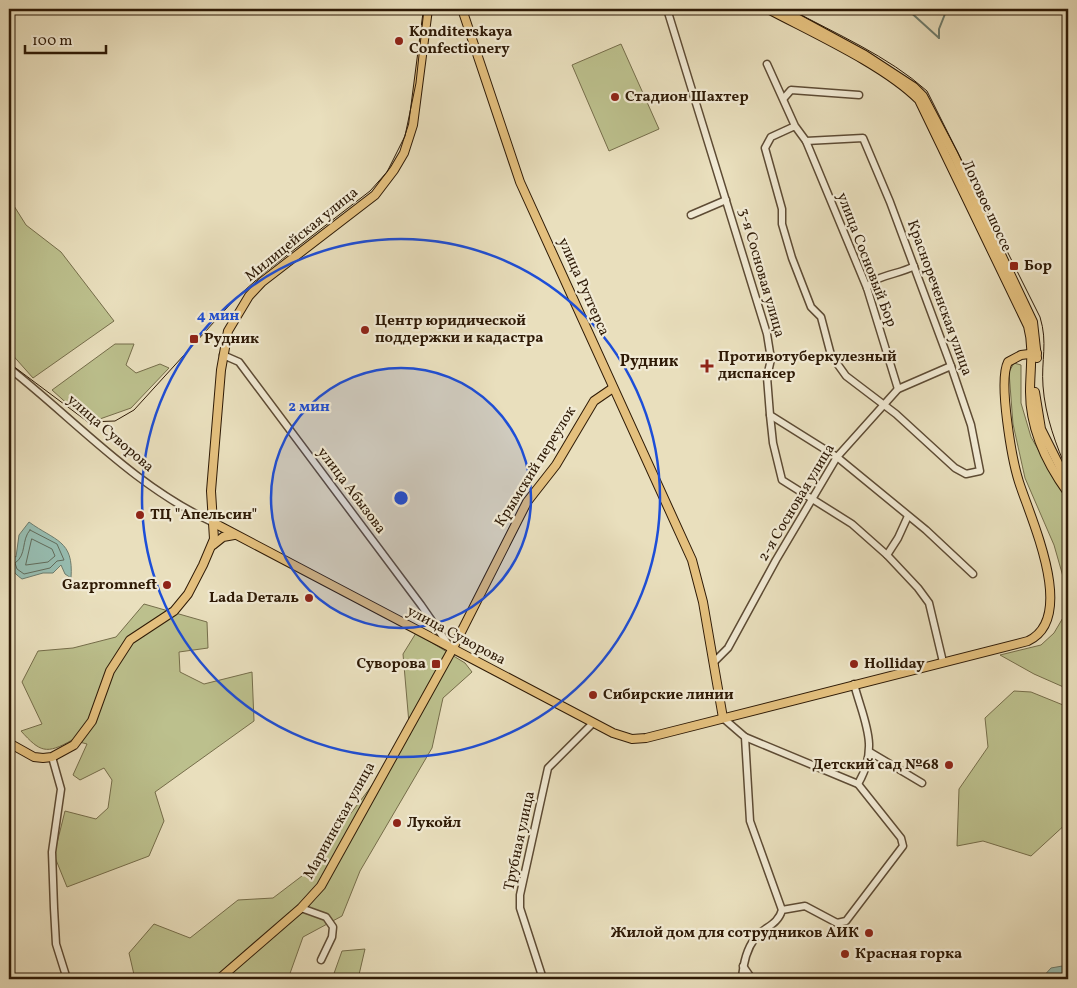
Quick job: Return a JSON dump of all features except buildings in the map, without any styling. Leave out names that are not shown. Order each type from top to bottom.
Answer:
[{"type":"main road","name":"Милицейская улица","points":[[212,545],[214,523],[211,492],[223,355],[228,331],[249,296],[262,282],[375,195],[404,153],[414,118],[428,9]]},
{"type":"main road","name":"улица Рутгерса","points":[[462,9],[520,182],[692,560],[703,602],[723,718]]},
{"type":"main road","name":"Логовое шоссе","points":[[768,9],[862,60],[905,88],[919,100],[1030,333],[1035,353],[1030,404],[1034,426],[1049,462],[1068,493]]},
{"type":"main road","name":"Логовое шоссе","points":[[780,9],[879,64],[914,87],[923,96],[953,153],[1033,322],[1035,393],[1038,421],[1045,439],[1068,483]]},
{"type":"main road","name":"улица Суворова","points":[[214,523],[593,723],[620,736],[639,739],[1036,638],[1047,628],[1056,612],[1057,592],[1052,565],[1043,537],[1019,482],[1006,402],[1004,372],[1008,362],[1016,357],[1035,353]]},
{"type":"main road","name":"Крымский переулок","points":[[452,650],[527,502],[556,465],[594,401],[613,388]]},
{"type":"main road","points":[[9,743],[34,756],[52,757],[74,745],[92,720],[110,671],[130,640],[166,617],[180,605],[212,545],[222,537],[237,535]]},
{"type":"main road","name":"Мариинская улица","points":[[219,979],[301,908],[321,886],[452,650]]},
{"type":"street","name":"3-я Сосновая улица","points":[[667,9],[767,334],[771,360],[767,377],[772,443],[782,480],[812,498]]},
{"type":"street","name":"улица Сосновый Бор","points":[[767,64],[795,126],[806,141],[867,288],[898,388]]},
{"type":"street","points":[[784,98],[791,90],[859,95]]},
{"type":"street","points":[[795,126],[771,137],[765,148],[782,209],[782,224],[792,258],[811,307],[821,317],[831,354],[846,376],[883,405]]},
{"type":"street","name":"Краснореченская улица","points":[[806,141],[863,138],[914,266],[972,425],[980,471],[966,474],[955,468],[883,405]]},
{"type":"street","points":[[691,215],[726,200]]},
{"type":"street","points":[[867,288],[871,282],[885,276],[902,273],[914,266]]},
{"type":"street","name":"улица Абызова","points":[[223,355],[240,362],[421,605],[452,650]]},
{"type":"street","name":"2-я Сосновая улица","points":[[714,662],[733,640],[837,457],[898,388],[951,366]]},
{"type":"street","name":"улица Суворова","points":[[9,368],[58,407],[138,478],[167,499],[214,523]]},
{"type":"street","points":[[770,414],[837,457],[908,516],[973,574]]},
{"type":"street","points":[[812,498],[852,524],[887,555],[918,588],[929,603],[943,662]]},
{"type":"street","points":[[887,555],[898,538],[908,516]]},
{"type":"street","points":[[854,684],[871,746],[867,768],[858,784]]},
{"type":"street","points":[[723,718],[745,737],[858,784],[901,838],[903,846],[846,921],[837,923],[805,906],[782,910]]},
{"type":"street","name":"Трубная улица","points":[[543,979],[520,908],[520,895],[548,768],[593,723]]},
{"type":"street","points":[[742,979],[743,966],[756,937],[780,918],[782,910],[750,821],[745,737]]},
{"type":"street","points":[[870,752],[922,783]]},
{"type":"street","points":[[52,757],[61,790],[52,852],[56,944],[68,979]]},
{"type":"street","points":[[301,908],[326,917],[333,927],[332,937],[321,960]]},
{"type":"street","points":[[743,966],[752,979]]},
{"type":"green space","name":"Стадион Шахтер","points":[[621,44],[659,129],[609,151],[572,65]]},
{"type":"green space","points":[[9,198],[26,225],[61,252],[114,321],[33,378],[9,351]]},
{"type":"green space","points":[[115,344],[134,344],[126,365],[136,373],[160,364],[169,368],[131,408],[97,420],[72,408],[52,390]]},
{"type":"green space","points":[[1014,363],[1021,365],[1021,403],[1031,437],[1068,502],[1068,594],[1054,545],[1025,478],[1013,424],[1009,372]]},
{"type":"green space","points":[[1068,594],[1068,689],[1034,674],[1000,655],[1041,645],[1054,633],[1064,616]]},
{"type":"green space","points":[[144,604],[207,622],[208,648],[179,652],[180,672],[204,684],[252,672],[254,721],[155,792],[164,821],[149,856],[67,887],[54,855],[65,811],[96,819],[108,808],[112,780],[104,768],[80,780],[73,775],[87,744],[72,740],[56,748],[44,749],[33,743],[21,731],[42,724],[22,682],[38,651],[73,648],[116,637]]},
{"type":"green space","points":[[416,633],[465,663],[472,672],[443,698],[432,748],[360,871],[342,916],[303,937],[288,979],[135,979],[129,953],[154,924],[190,938],[238,900],[273,898],[323,860],[339,829],[410,735],[403,654]]},
{"type":"green space","points":[[1014,691],[1031,692],[1068,707],[1068,822],[1031,856],[983,841],[957,846],[959,789],[988,747],[985,718]]},
{"type":"green space","points":[[365,949],[358,979],[332,979],[342,951]]},
{"type":"water","points":[[29,522],[55,538],[66,549],[71,565],[71,578],[65,574],[61,565],[53,573],[43,573],[22,579],[13,571],[10,565],[9,553],[16,557],[19,535]]},
{"type":"water","points":[[1068,965],[1068,979],[1041,979],[1051,968]]},
{"type":"waterway","points":[[907,9],[939,38]]},
{"type":"waterway","points":[[939,38],[939,29],[947,9]]},
{"type":"tram line","points":[[9,363],[88,422],[115,421],[134,410],[235,299],[264,273],[370,191],[387,172],[405,136],[416,83],[424,9]]},
{"type":"tram line","points":[[790,9],[879,56],[912,78],[927,91],[1040,317],[1044,335],[1044,397],[1055,441],[1068,472]]},
{"type":"place","name":"Konditerskaya Confectionery","points":[[399,41]]},
{"type":"place","name":"Стадион Шахтер","points":[[615,97]]},
{"type":"place","name":"Бор","points":[[1014,266]]},
{"type":"place","name":"Центр юридической поддержки и кадастра","points":[[365,330]]},
{"type":"place","name":"Рудник","points":[[194,339]]},
{"type":"place","name":"Противотуберкулезный диспансер","points":[[707,366]]},
{"type":"place","name":"ТЦ \"Апельсин\"","points":[[140,515]]},
{"type":"place","name":"Gazpromneft","points":[[167,585]]},
{"type":"place","name":"Lada Dеталь","points":[[309,598]]},
{"type":"place","name":"Суворова","points":[[436,664]]},
{"type":"place","name":"Holliday","points":[[854,664]]},
{"type":"place","name":"Сибирские линии","points":[[593,695]]},
{"type":"place","name":"Детский сад №68","points":[[949,765]]},
{"type":"place","name":"Лукойл","points":[[397,823]]},
{"type":"place","name":"Жилой дом для сотрудников АИК","points":[[869,933]]},
{"type":"place","name":"Красная горка","points":[[845,954]]},
{"type":"district","name":"Рудник","points":[[649,362]]}]
